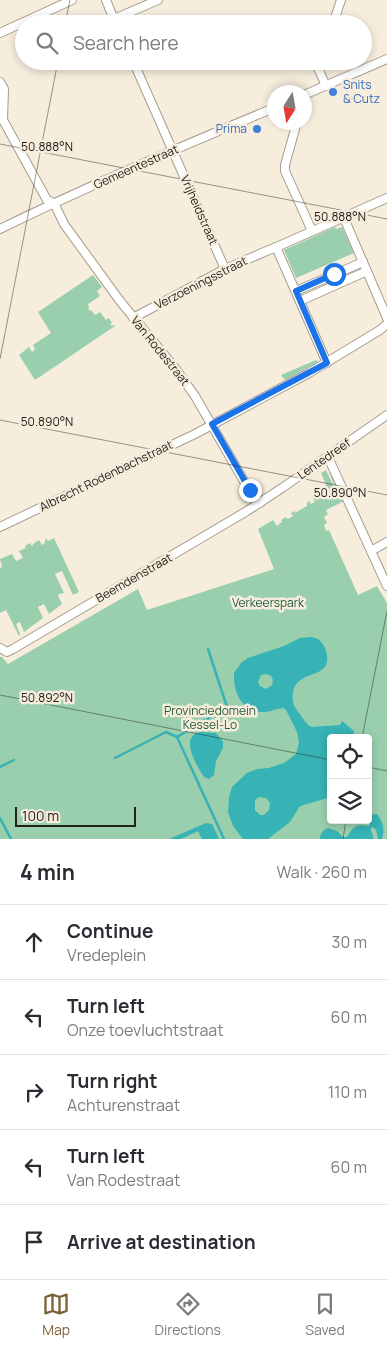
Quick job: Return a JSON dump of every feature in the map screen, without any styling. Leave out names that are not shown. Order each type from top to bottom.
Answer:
[{"type":"street","points":[[39,15],[72,0]]},
{"type":"street","points":[[106,0],[112,15]]},
{"type":"street","points":[[129,15],[158,0]]},
{"type":"street","points":[[336,15],[341,0]]},
{"type":"street","points":[[0,33],[15,26]]},
{"type":"street","points":[[372,66],[387,59]]},
{"type":"street","name":"Vrijheidstraat","points":[[137,70],[225,269]]},
{"type":"street","points":[[319,70],[326,86]]},
{"type":"street","points":[[312,93],[362,70]]},
{"type":"street","points":[[0,82],[4,89],[1,119]]},
{"type":"street","name":"Gemeentestraat","points":[[0,229],[172,150],[267,111]]},
{"type":"street","name":"Van Rodestraat","points":[[1,119],[47,200],[54,203],[64,224],[133,318],[175,368],[195,396],[250,490],[260,503]]},
{"type":"street","points":[[296,130],[285,166],[312,231]]},
{"type":"street","name":"Verzoeningsstraat","points":[[133,318],[225,269],[387,198]]},
{"type":"street","points":[[344,218],[387,318]]},
{"type":"street","points":[[272,249],[296,291],[327,363]]},
{"type":"street","points":[[296,291],[363,262]]},
{"type":"street","points":[[300,301],[367,271]]},
{"type":"street","name":"Albrecht Rodenbachstraat","points":[[0,527],[212,424],[327,363],[387,324]]},
{"type":"street","name":"Lentedreef","points":[[260,503],[387,414]]},
{"type":"street","points":[[328,456],[387,586]]},
{"type":"street","name":"Beemdenstraat","points":[[4,650],[260,503]]},
{"type":"street","points":[[371,551],[387,542]]},
{"type":"green space","points":[[335,227],[336,229],[342,227],[354,253],[296,278],[284,250]]},
{"type":"green space","points":[[93,275],[102,287],[97,291],[100,296],[88,304],[88,308],[95,315],[100,312],[106,320],[109,318],[112,323],[110,324],[115,326],[35,380],[19,355],[29,347],[32,352],[35,349],[33,345],[51,333],[38,312]]},
{"type":"green space","points":[[316,360],[318,362],[285,380],[281,375]]},
{"type":"green space","name":"Provinciedomein Kessel-Lo","points":[[326,470],[340,499],[330,472],[344,501],[326,510],[328,514],[324,517],[327,523],[324,525],[326,531],[329,530],[358,595],[377,586],[387,603],[387,839],[0,839],[0,657],[8,664],[138,589],[147,610],[274,569],[258,529],[273,520],[277,526],[282,522],[281,520],[293,516],[291,513],[294,511],[296,513],[307,506],[309,501],[311,504],[315,502],[313,498],[326,485],[321,473]]},
{"type":"green space","points":[[46,538],[48,541],[54,538],[79,592],[73,595],[62,571],[55,574],[64,593],[58,596],[62,604],[49,614],[44,604],[38,607],[43,618],[24,632],[20,622],[16,624],[19,636],[6,610],[0,613],[0,568],[2,567],[0,559],[12,554],[16,561],[23,558],[19,551],[26,548],[25,546],[30,543],[32,546],[39,540],[42,545]]},
{"type":"water","points":[[311,637],[323,643],[327,659],[326,666],[296,684],[293,692],[293,703],[310,726],[340,725],[342,721],[353,730],[354,734],[327,734],[327,798],[300,806],[290,822],[268,839],[243,839],[233,826],[228,812],[232,787],[247,773],[284,763],[296,754],[299,743],[297,732],[284,708],[264,712],[256,711],[250,709],[240,700],[235,688],[234,673],[241,663],[248,658],[284,646],[300,638]],"holes":[[[261,675],[271,676],[273,680],[272,685],[266,689],[260,686],[258,682]],[[259,797],[266,798],[270,803],[269,810],[264,815],[260,815],[255,810],[255,800]]]},
{"type":"water","points":[[201,732],[216,733],[223,742],[223,748],[216,761],[214,775],[209,779],[204,777],[191,752],[191,739],[194,735]]},
{"type":"water","points":[[377,814],[382,823],[382,839],[378,839],[376,830],[373,827],[371,829],[373,839],[320,839],[322,832],[328,828],[337,831],[343,837],[347,837],[356,826],[370,826],[369,824],[372,824],[372,815]]},
{"type":"water","points":[[206,823],[212,824],[219,839],[202,839],[198,831],[181,839],[169,839]]},
{"type":"waterway","points":[[208,649],[227,707],[177,737],[224,839]]},
{"type":"waterway","points":[[115,758],[166,732],[177,737]]},
{"type":"waterway","points":[[0,767],[14,760]]},
{"type":"waterway","points":[[0,818],[11,839]]},
{"type":"place","name":"Snits & Cutz","points":[[333,92]]},
{"type":"place","name":"Prima","points":[[257,129]]},
{"type":"route","points":[[250,490],[212,424],[327,363],[296,291],[334,274]]},
{"type":"park label","name":"Verkeerspark","points":[[268,603]]}]
